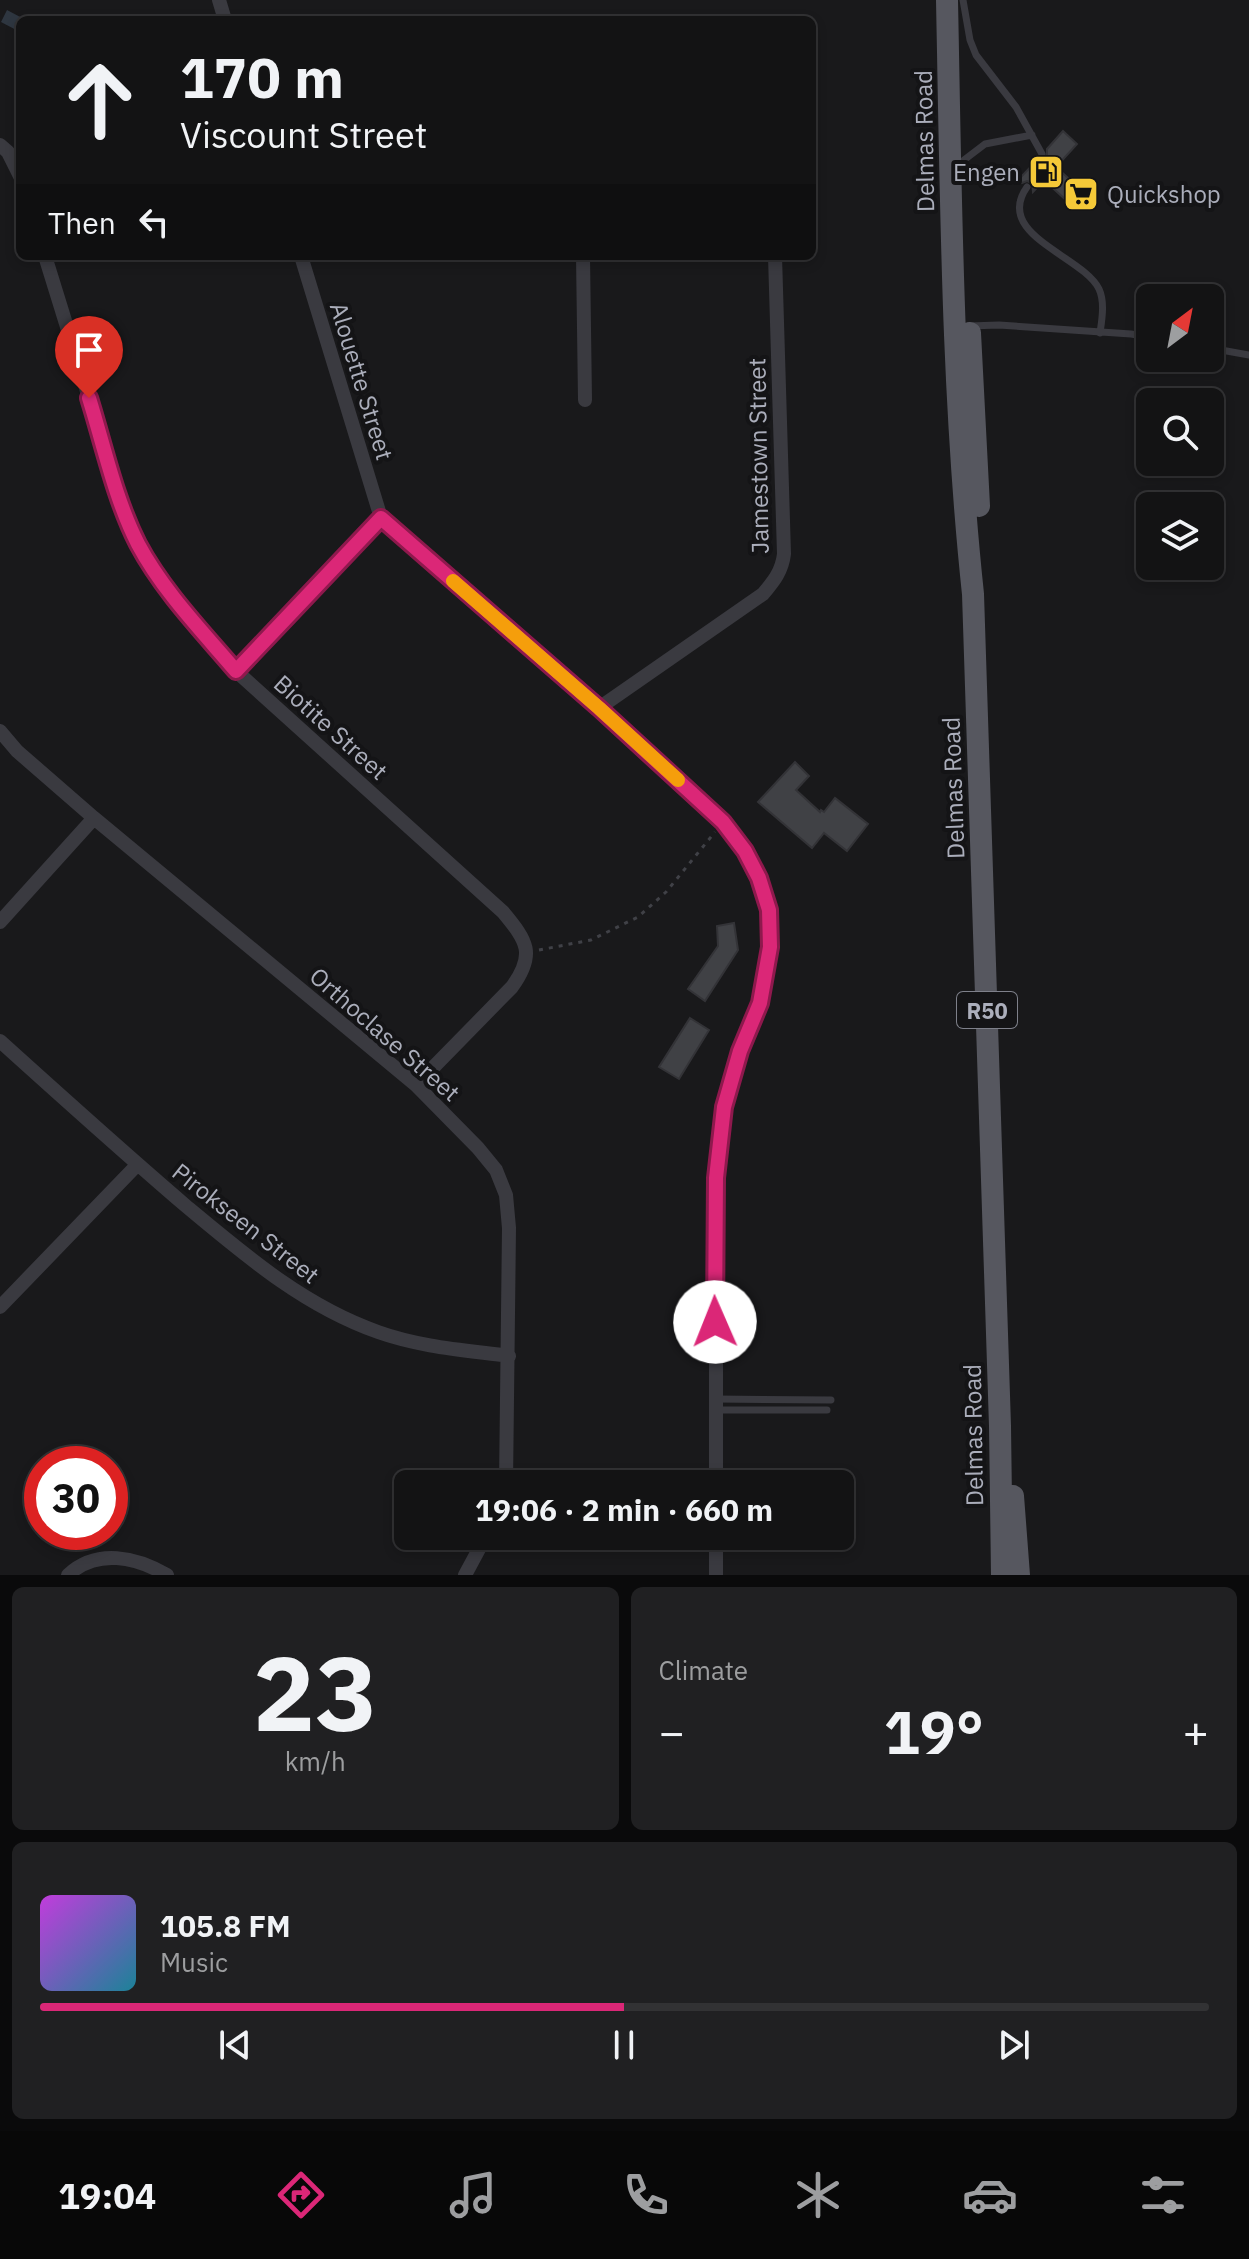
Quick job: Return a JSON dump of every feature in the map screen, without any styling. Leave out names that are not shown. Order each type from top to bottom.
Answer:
[{"type":"main road","name":"Delmas Road","points":[[947,0],[962,326],[980,519],[991,984],[1008,1426],[1019,1575]]},
{"type":"main road","name":"Delmas Road","points":[[962,0],[965,516],[973,594],[1000,1410],[1002,1575]]},
{"type":"street","points":[[0,145],[8,152],[16,168]]},
{"type":"street","name":"Biotite Street","points":[[46,260],[124,511],[150,565],[236,671],[503,912],[519,931],[527,952]]},
{"type":"street","name":"Alouette Street","points":[[302,260],[381,518]]},
{"type":"street","points":[[583,260],[585,400]]},
{"type":"street","name":"Jamestown Street","points":[[599,708],[763,594],[783,566],[775,260]]},
{"type":"street","points":[[236,671],[381,518],[599,708],[723,822],[745,851],[759,878],[769,910],[770,947],[760,1003],[740,1051],[724,1107],[716,1178],[716,1470]]},
{"type":"street","name":"Orthoclase Street","points":[[0,731],[17,751],[94,818],[416,1085],[496,1170],[506,1195],[509,1228],[506,1470]]},
{"type":"street","points":[[0,922],[94,818]]},
{"type":"street","points":[[416,1085],[512,987],[523,971],[527,952]]},
{"type":"street","name":"Pirokseen Street","points":[[0,1041],[137,1165],[268,1273],[307,1300],[378,1333],[423,1346],[509,1356]]},
{"type":"street","points":[[0,1307],[137,1165]]},
{"type":"street","points":[[465,1575],[478,1550]]},
{"type":"street","points":[[716,1550],[716,1575]]},
{"type":"street","points":[[68,1575],[86,1563],[108,1556],[150,1565],[167,1575]]},
{"type":"lane","points":[[962,0],[976,55],[1016,107],[1042,154]]},
{"type":"lane","points":[[964,160],[985,144],[1032,135]]},
{"type":"lane","points":[[1027,187],[1020,202],[1021,219],[1098,288],[1103,312],[1100,333]]},
{"type":"lane","points":[[962,326],[999,325],[1136,335]]},
{"type":"lane","points":[[1224,351],[1249,355]]},
{"type":"lane","points":[[716,1404],[831,1400]]},
{"type":"lane","points":[[716,1404],[827,1410]]},
{"type":"path","points":[[527,952],[591,940],[638,917],[666,892],[723,822]]},
{"type":"shaded area","points":[[7,10],[18,16],[16,30],[1,22]]},
{"type":"building","points":[[1063,131],[1077,144],[1056,167],[1079,188],[1067,201],[1044,180],[1033,192],[1032,183],[1022,183],[1019,179],[1038,159],[1047,158],[1047,149]]},
{"type":"building","points":[[795,762],[809,776],[796,790],[820,812],[824,812],[835,798],[868,824],[847,851],[824,833],[812,848],[758,802]]},
{"type":"building","points":[[734,923],[738,950],[705,1001],[688,989],[718,946],[717,926]]},
{"type":"building","points":[[690,1018],[709,1030],[679,1079],[659,1067]]},
{"type":"slow traffic","points":[[453,581],[678,780]]},
{"type":"place","name":"Engen","points":[[1046,172]]},
{"type":"place","name":"Quickshop","points":[[1081,194]]},
{"type":"route","points":[[89,398],[124,511],[137,542],[174,597],[236,671],[381,518],[620,727],[723,822],[745,851],[759,878],[769,910],[770,947],[760,1003],[740,1051],[724,1107],[716,1178],[715,1322]]}]
